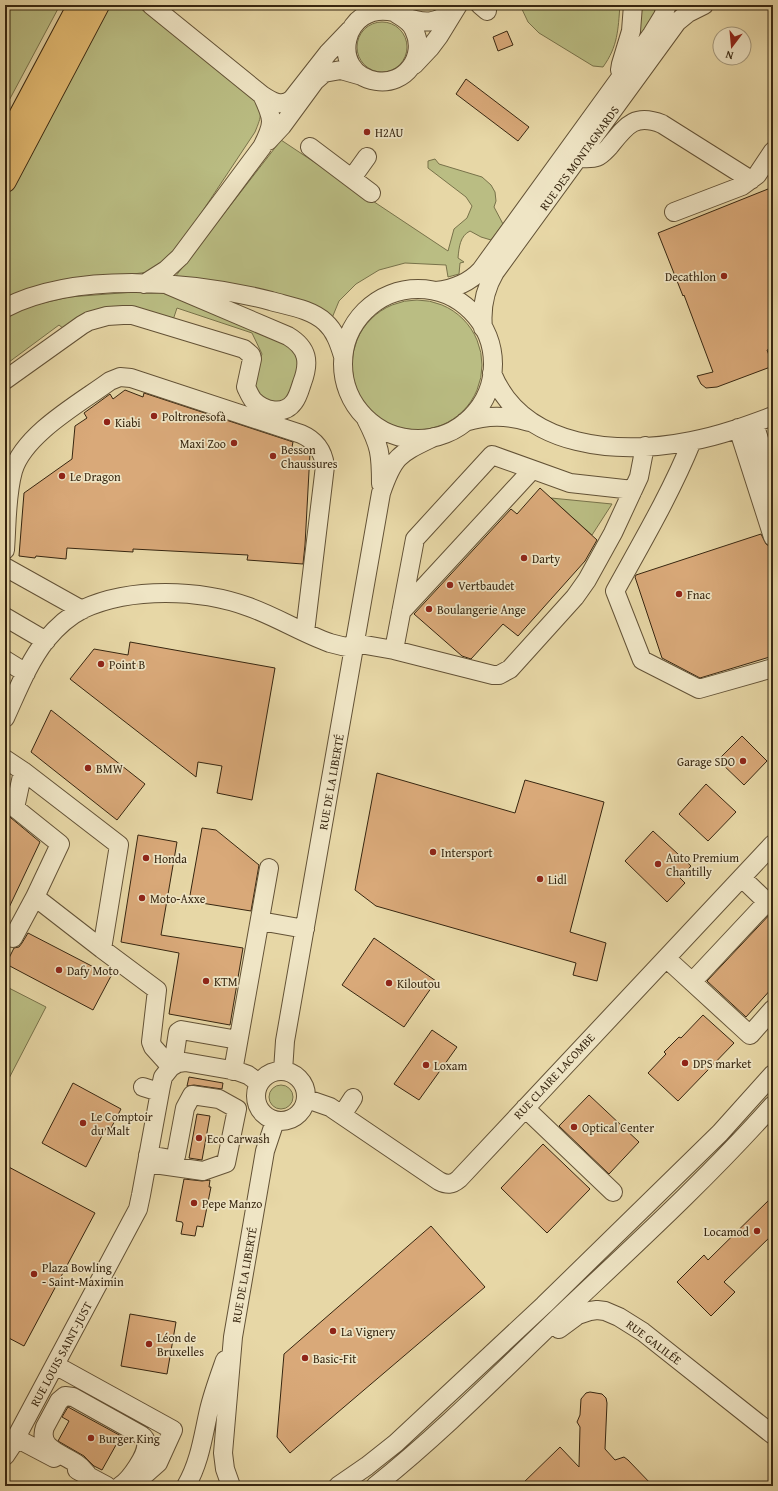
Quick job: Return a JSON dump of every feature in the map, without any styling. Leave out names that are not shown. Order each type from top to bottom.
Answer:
[{"type":"highway","points":[[5,144],[79,5]]},
{"type":"highway","points":[[5,181],[98,5]]},
{"type":"street","points":[[150,5],[262,95],[281,104],[289,102],[328,53],[352,26],[365,15],[386,10],[395,11],[419,22],[432,22],[443,18],[457,7]]},
{"type":"street","points":[[356,5],[352,26],[346,42],[348,55],[353,67],[362,76]]},
{"type":"street","points":[[619,79],[621,64],[631,31],[633,5]]},
{"type":"street","name":"RUE DES MONTAGNARDS","points":[[436,291],[451,289],[471,279],[480,270],[659,24],[667,5]]},
{"type":"street","name":"RUE DES MONTAGNARDS","points":[[483,328],[483,305],[490,281],[501,264],[677,22],[688,13],[704,5]]},
{"type":"street","points":[[144,284],[166,270],[180,257],[262,147],[282,126],[315,81],[324,73],[341,70],[375,81],[388,81],[401,77],[425,54],[446,26],[457,7]]},
{"type":"street","points":[[395,11],[412,26],[417,38],[418,51],[411,68]]},
{"type":"street","points":[[262,95],[271,113],[272,119],[269,132],[262,147]]},
{"type":"street","points":[[579,158],[597,157],[600,155],[627,125],[636,121],[654,121],[662,124],[751,180]]},
{"type":"street","points":[[310,148],[330,155],[352,178],[371,193]]},
{"type":"street","points":[[674,212],[742,186],[757,175],[773,151]]},
{"type":"street","points":[[352,178],[367,157]]},
{"type":"street","points":[[5,308],[37,296],[67,289],[97,285],[144,284],[206,288],[279,303],[311,314],[319,318],[331,329],[339,342],[343,356]]},
{"type":"street","points":[[5,380],[89,321],[107,316],[123,315],[142,318],[244,349],[251,355],[252,359],[246,387],[253,400],[262,407],[274,411],[291,406],[298,396],[306,372],[306,359],[302,348],[298,343],[288,336],[168,285]]},
{"type":"street","points":[[434,437],[417,438],[399,436],[383,430],[365,416],[354,404],[347,389],[343,373],[343,356],[347,339],[355,323],[366,310],[375,302],[390,294],[407,290],[424,289],[436,291],[461,303],[474,314],[483,328],[491,350],[492,373],[488,389],[483,400],[477,410],[465,422]]},
{"type":"street","points":[[492,373],[498,388],[520,413],[534,423],[562,437],[583,442],[623,447],[692,441],[746,426],[773,416]]},
{"type":"street","points":[[5,550],[12,478],[16,463],[25,449],[43,429],[110,381],[120,377],[131,378],[301,434],[314,440],[319,447],[324,459],[324,466],[305,632]]},
{"type":"street","name":"RUE DE LA LIBERTÉ","points":[[283,1071],[285,1041],[381,493],[381,454],[376,439],[365,416]]},
{"type":"street","points":[[465,422],[483,417],[497,416],[512,417],[534,423]]},
{"type":"street","name":"RUE DE LA LIBERTÉ","points":[[381,493],[390,469],[397,458],[411,448],[450,431],[465,422]]},
{"type":"street","points":[[746,426],[773,485]]},
{"type":"street","points":[[746,426],[773,537]]},
{"type":"street","points":[[692,441],[684,461],[615,592],[642,660],[699,689],[773,668]]},
{"type":"street","points":[[5,718],[10,694],[46,641],[60,625],[82,610],[104,602],[151,594],[185,594],[221,599],[273,616],[330,643],[394,650],[493,675],[499,675],[510,669],[581,591],[610,538],[633,490],[640,472],[645,446]]},
{"type":"street","points":[[394,650],[415,539],[492,455],[570,483],[633,490]]},
{"type":"street","points":[[401,612],[532,470]]},
{"type":"street","points":[[5,567],[82,610]]},
{"type":"street","points":[[5,617],[46,641]]},
{"type":"street","points":[[5,660],[26,672]]},
{"type":"street","points":[[5,759],[24,771],[119,845],[102,949]]},
{"type":"street","points":[[5,934],[13,938],[35,897],[60,844],[15,808],[24,771]]},
{"type":"street","name":"RUE CLAIRE LACOMBE","points":[[306,1099],[327,1105],[439,1181],[452,1184],[773,844]]},
{"type":"street","points":[[232,1071],[269,868]]},
{"type":"street","points":[[692,982],[767,902],[742,878]]},
{"type":"street","points":[[35,897],[157,990],[151,1042],[153,1047],[172,1066]]},
{"type":"street","points":[[260,921],[305,929]]},
{"type":"street","points":[[666,958],[750,1035],[773,1009]]},
{"type":"street","points":[[172,1066],[178,1032],[181,1030],[238,1040]]},
{"type":"street","points":[[172,1066],[185,1062],[232,1071],[248,1075],[259,1083]]},
{"type":"street","name":"RUE LOUIS SAINT-JUST","points":[[5,1456],[138,1209],[148,1159],[151,1089],[172,1066]]},
{"type":"street","points":[[283,1071],[294,1074],[300,1078],[305,1088],[306,1099],[302,1110],[294,1118],[283,1122],[275,1121],[264,1115],[258,1106],[256,1094],[259,1083],[264,1077],[271,1073],[283,1071]]},
{"type":"street","points":[[338,1486],[367,1466],[396,1443],[544,1305],[720,1132],[773,1074]]},
{"type":"street","points":[[192,1095],[219,1099],[237,1108],[226,1163],[204,1171],[148,1159],[171,1159],[176,1156],[185,1108],[192,1095]]},
{"type":"street","points":[[342,1114],[352,1098]]},
{"type":"street","points":[[375,1486],[408,1458],[524,1351],[709,1171],[773,1105]]},
{"type":"street","points":[[525,1108],[613,1192]]},
{"type":"street","name":"RUE DE LA LIBERTÉ","points":[[231,1486],[225,1469],[222,1453],[233,1337],[266,1151],[275,1121]]},
{"type":"street","name":"RUE GALILÉE","points":[[524,1351],[585,1312],[597,1310],[612,1314],[627,1320],[643,1332],[773,1435]]},
{"type":"street","name":"RUE DE LA LIBERTÉ","points":[[186,1486],[196,1463],[203,1441],[214,1392],[233,1337]]},
{"type":"street","points":[[55,1365],[173,1430],[158,1463],[132,1486]]},
{"type":"street","points":[[88,1475],[78,1464],[55,1451],[47,1445],[45,1441],[45,1427],[59,1402],[65,1396],[73,1397],[144,1438],[146,1442],[145,1450],[133,1474],[120,1486]]},
{"type":"street","points":[[16,1438],[107,1486]]},
{"type":"green space","points":[[5,5],[60,5],[5,108]]},
{"type":"green space","points":[[108,5],[141,5],[140,8],[253,96],[260,110],[259,121],[255,132],[186,236],[159,268],[149,272],[117,276],[5,300],[5,198]]},
{"type":"green space","points":[[520,5],[620,5],[616,38],[612,52],[603,67],[593,66],[539,33],[528,22]]},
{"type":"green space","points":[[638,5],[662,5],[657,20],[635,41]]},
{"type":"green space","points":[[377,22],[387,22],[400,29],[407,42],[407,52],[400,65],[387,72],[377,72],[368,68],[361,61],[357,52],[357,42],[361,33],[368,26]]},
{"type":"green space","points":[[281,140],[448,251],[454,229],[467,218],[472,206],[466,197],[428,168],[428,161],[435,159],[439,164],[482,177],[491,185],[495,192],[496,201],[494,207],[503,224],[491,240],[470,231],[464,236],[460,246],[458,258],[464,262],[460,263],[459,274],[448,277],[446,265],[405,263],[379,270],[356,284],[339,301],[332,318],[257,290],[221,282],[175,277]]},
{"type":"green space","points":[[134,292],[171,293],[289,342],[301,363],[286,402],[268,404],[251,385],[262,354],[252,333],[177,308],[173,320],[133,310],[64,329],[59,325],[5,365],[5,317],[30,306],[69,297]]},
{"type":"green space","points":[[423,300],[442,305],[463,319],[477,340],[481,352],[481,378],[477,390],[463,411],[442,425],[430,429],[411,430],[392,425],[371,411],[357,390],[353,378],[352,359],[357,340],[371,319],[392,305],[404,301]]},
{"type":"green space","points":[[551,498],[612,504],[592,535]]},
{"type":"green space","points":[[5,986],[46,1007],[5,1086]]},
{"type":"green space","points":[[281,1085],[290,1088],[293,1097],[290,1106],[281,1109],[272,1106],[269,1097],[272,1088]]},
{"type":"building","points":[[507,31],[513,45],[498,51],[493,37]]},
{"type":"building","points":[[466,79],[529,127],[518,141],[456,94]]},
{"type":"building","name":"Decathlon","points":[[773,187],[773,348],[767,350],[773,366],[717,387],[706,388],[701,384],[697,376],[713,372],[684,295],[683,296],[658,233]]},
{"type":"building","points":[[125,390],[143,397],[144,393],[293,442],[292,447],[310,453],[303,564],[247,560],[248,555],[133,549],[133,552],[67,548],[66,559],[19,556],[24,493],[72,459],[75,426],[87,418],[84,413],[110,394],[113,399]]},
{"type":"building","points":[[540,488],[597,540],[585,561],[518,636],[503,624],[471,659],[462,656],[414,614],[511,509],[517,514]]},
{"type":"building","points":[[761,534],[766,544],[773,549],[773,656],[700,678],[662,658],[635,577],[636,575]]},
{"type":"building","points":[[130,642],[275,668],[252,800],[217,793],[222,766],[198,762],[196,777],[70,679],[94,649],[128,655]]},
{"type":"building","name":"BMW","points":[[51,710],[145,784],[117,820],[31,752]]},
{"type":"building","name":"Garage SDO","points":[[742,736],[767,761],[744,785],[718,760]]},
{"type":"building","points":[[377,773],[515,813],[525,780],[604,802],[570,932],[606,943],[597,981],[573,975],[576,963],[376,906],[355,890]]},
{"type":"building","points":[[706,784],[736,812],[708,841],[679,814]]},
{"type":"building","points":[[5,813],[40,842],[5,916]]},
{"type":"building","points":[[202,828],[216,830],[259,865],[251,911],[189,901]]},
{"type":"building","name":"Auto Premium Chantilly","points":[[653,831],[691,866],[680,878],[685,883],[667,902],[625,861]]},
{"type":"building","points":[[138,835],[177,842],[161,935],[243,948],[230,1025],[169,1014],[179,953],[121,942]]},
{"type":"building","points":[[773,911],[773,987],[746,1017],[707,981]]},
{"type":"building","name":"Dafy Moto","points":[[28,933],[111,976],[93,1010],[6,964],[14,948],[19,947]]},
{"type":"building","name":"Kiloutou","points":[[374,938],[436,981],[404,1027],[342,985]]},
{"type":"building","name":"DPS market","points":[[703,1015],[734,1043],[678,1101],[648,1073],[666,1054],[664,1052],[679,1037],[681,1038]]},
{"type":"building","name":"Loxam","points":[[432,1030],[457,1047],[419,1100],[394,1084]]},
{"type":"building","points":[[189,1077],[223,1083],[222,1089],[194,1085],[187,1086]]},
{"type":"building","name":"Le Comptoir du Malt","points":[[73,1083],[121,1109],[111,1128],[107,1126],[86,1167],[42,1143]]},
{"type":"building","points":[[589,1095],[639,1142],[609,1174],[559,1126]]},
{"type":"building","name":"Eco Carwash","points":[[197,1114],[210,1116],[202,1160],[189,1158]]},
{"type":"building","points":[[543,1144],[590,1189],[547,1233],[501,1188]]},
{"type":"building","name":"Plaza Bowling - Saint-Maximin","points":[[5,1165],[95,1213],[24,1346],[5,1336]]},
{"type":"building","name":"Pepe Manzo","points":[[184,1179],[202,1181],[210,1180],[209,1187],[211,1187],[203,1227],[197,1226],[195,1236],[181,1234],[183,1224],[182,1222],[176,1221]]},
{"type":"building","points":[[773,1196],[773,1234],[724,1282],[735,1292],[711,1316],[677,1282],[704,1255],[708,1260]]},
{"type":"building","points":[[431,1226],[485,1287],[290,1453],[277,1437],[284,1354]]},
{"type":"building","name":"Léon de Bruxelles","points":[[130,1314],[176,1322],[167,1374],[121,1366]]},
{"type":"building","points":[[590,1392],[602,1394],[606,1398],[605,1449],[615,1460],[624,1457],[628,1460],[653,1486],[520,1486],[560,1447],[579,1467],[580,1427],[577,1422],[580,1415],[581,1399],[586,1393]]},
{"type":"building","points":[[68,1407],[121,1436],[102,1470],[94,1466],[84,1456],[58,1441],[69,1421],[62,1417]]},
{"type":"place","name":"H2AU","points":[[367,132]]},
{"type":"place","name":"Decathlon","points":[[724,276]]},
{"type":"place","name":"Poltronesofà","points":[[154,416]]},
{"type":"place","name":"Kiabi","points":[[107,422]]},
{"type":"place","name":"Maxi Zoo","points":[[234,443]]},
{"type":"place","name":"Besson Chaussures","points":[[273,456]]},
{"type":"place","name":"Le Dragon","points":[[62,476]]},
{"type":"place","name":"Darty","points":[[524,558]]},
{"type":"place","name":"Vertbaudet","points":[[450,585]]},
{"type":"place","name":"Fnac","points":[[679,594]]},
{"type":"place","name":"Boulangerie Ange","points":[[429,609]]},
{"type":"place","name":"Point B","points":[[101,664]]},
{"type":"place","name":"Garage SDO","points":[[743,761]]},
{"type":"place","name":"BMW","points":[[88,768]]},
{"type":"place","name":"Intersport","points":[[433,852]]},
{"type":"place","name":"Honda","points":[[146,858]]},
{"type":"place","name":"Auto Premium Chantilly","points":[[658,864]]},
{"type":"place","name":"Lidl","points":[[540,879]]},
{"type":"place","name":"Moto-Axxe","points":[[142,898]]},
{"type":"place","name":"Dafy Moto","points":[[59,970]]},
{"type":"place","name":"KTM","points":[[206,981]]},
{"type":"place","name":"Kiloutou","points":[[389,983]]},
{"type":"place","name":"DPS market","points":[[685,1063]]},
{"type":"place","name":"Loxam","points":[[426,1065]]},
{"type":"place","name":"Le Comptoir du Malt","points":[[83,1123]]},
{"type":"place","name":"Optical Center","points":[[574,1127]]},
{"type":"place","name":"Eco Carwash","points":[[199,1138]]},
{"type":"place","name":"Pepe Manzo","points":[[194,1203]]},
{"type":"place","name":"Locamod","points":[[757,1231]]},
{"type":"place","name":"Plaza Bowling - Saint-Maximin","points":[[34,1274]]},
{"type":"place","name":"La Vignery","points":[[333,1331]]},
{"type":"place","name":"Léon de Bruxelles","points":[[149,1344]]},
{"type":"place","name":"Basic-Fit","points":[[305,1358]]},
{"type":"place","name":"Burger King","points":[[91,1438]]}]
